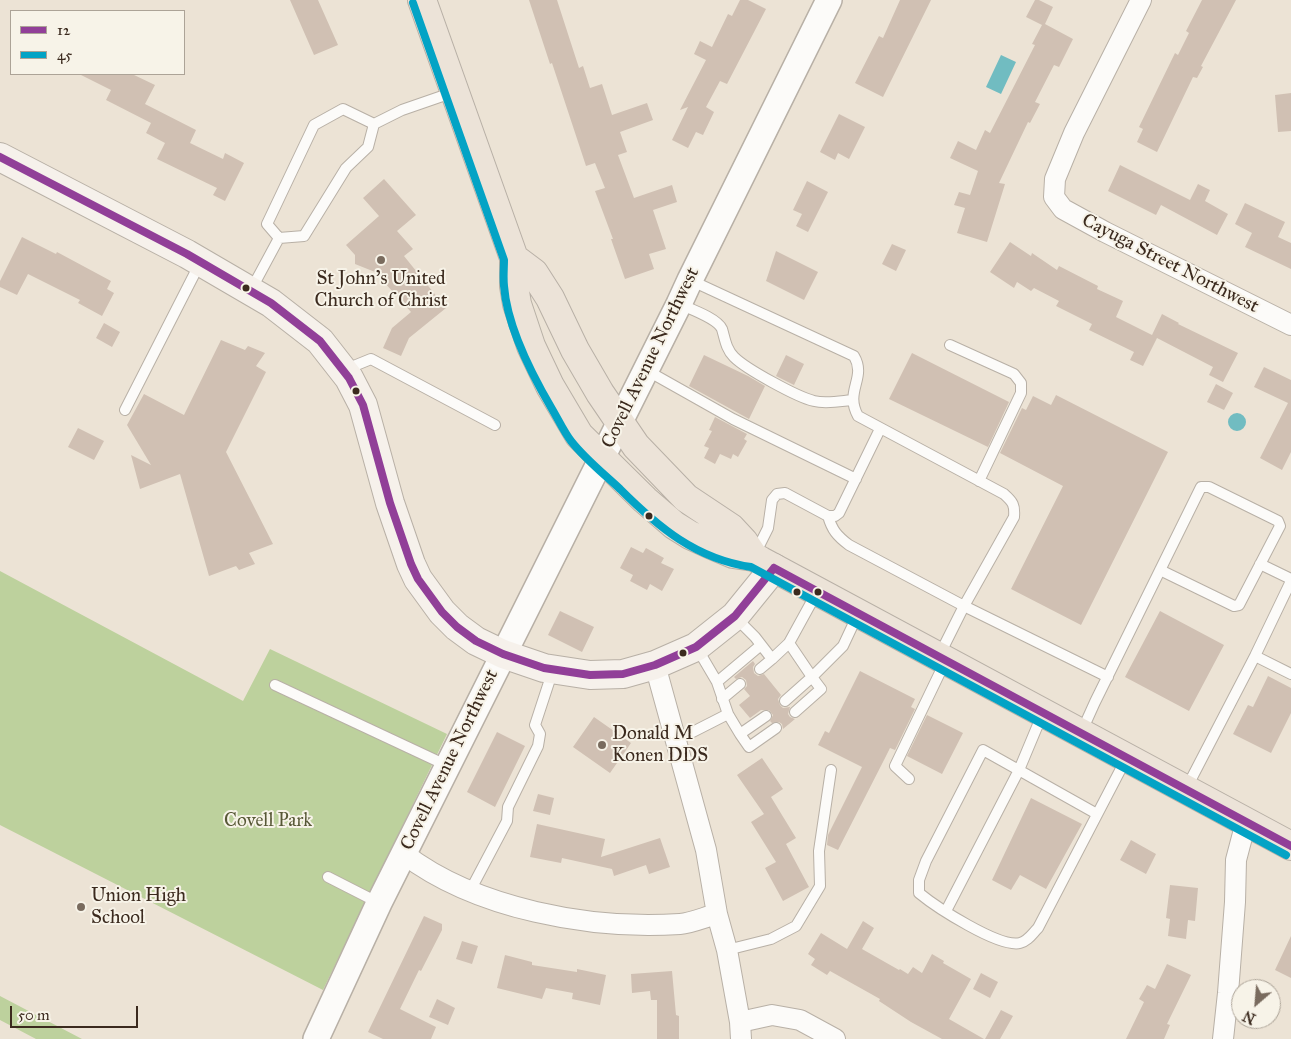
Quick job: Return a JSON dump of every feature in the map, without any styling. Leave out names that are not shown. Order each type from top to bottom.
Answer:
[{"type":"highway","points":[[422,0],[514,258],[514,286],[517,304],[531,346],[550,386],[580,435],[601,457],[657,511],[690,535],[733,554],[764,563],[1291,846]]},
{"type":"highway","points":[[514,258],[534,273],[550,298],[575,350],[600,393],[636,446],[674,486],[701,509],[731,528],[764,563]]},
{"type":"main road","points":[[0,157],[201,262],[271,303],[320,341],[343,370],[364,406],[390,502],[418,579],[442,612],[476,640],[503,654],[554,670],[590,675],[623,674],[655,665],[696,647],[734,616],[764,563]]},
{"type":"street","name":"Covell Avenue Northwest","points":[[316,1039],[404,854],[829,0]]},
{"type":"street","name":"Cayuga Street Northwest","points":[[1141,0],[1074,133],[1055,179],[1054,197],[1063,209],[1105,232],[1291,325]]},
{"type":"street","points":[[655,665],[706,850],[717,914],[727,950],[740,1030],[772,1015],[800,1020],[836,1039]]},
{"type":"street","points":[[1223,1039],[1235,902],[1236,860],[1246,822]]},
{"type":"street","points":[[404,854],[422,868],[470,891],[519,909],[583,921],[641,924],[682,924],[717,914]]},
{"type":"lane","points":[[279,238],[304,236],[346,168],[368,147],[374,124],[402,110],[455,92]]},
{"type":"lane","points":[[279,238],[267,224],[314,125],[343,109],[374,124]]},
{"type":"lane","points":[[251,291],[279,238]]},
{"type":"lane","points":[[125,410],[201,262]]},
{"type":"lane","points":[[690,280],[854,356],[859,370],[852,394],[853,407],[858,416],[1004,494],[1015,507],[1014,517],[964,606],[895,766],[910,779]]},
{"type":"lane","points":[[679,304],[715,321],[721,328],[723,338],[732,355],[744,366],[816,402],[853,400]]},
{"type":"lane","points":[[950,345],[1014,374],[1021,383],[1020,393],[979,481]]},
{"type":"lane","points":[[343,370],[371,359],[495,425]]},
{"type":"lane","points":[[646,370],[733,419],[856,479]]},
{"type":"lane","points":[[764,563],[772,500],[777,494],[785,493],[828,516],[835,516],[839,513],[880,429]]},
{"type":"lane","points":[[1081,734],[1160,570],[1201,487],[1209,487],[1278,521],[1280,526],[1239,605],[1234,606],[1160,570]]},
{"type":"lane","points":[[828,516],[836,535],[849,545],[964,606],[1108,678]]},
{"type":"lane","points":[[1186,790],[1255,656],[1291,580],[1260,564]]},
{"type":"lane","points":[[760,669],[789,643],[818,591]]},
{"type":"lane","points":[[786,701],[843,646],[858,613]]},
{"type":"lane","points":[[734,616],[772,659]]},
{"type":"lane","points":[[789,643],[821,690],[795,712]]},
{"type":"lane","points":[[717,682],[761,645]]},
{"type":"lane","points":[[696,647],[717,682],[728,714],[749,747],[776,728]]},
{"type":"lane","points":[[1255,656],[1291,674]]},
{"type":"lane","points":[[470,891],[507,821],[508,807],[538,746],[540,734],[535,725],[554,670]]},
{"type":"lane","points":[[722,699],[740,684]]},
{"type":"lane","points":[[276,685],[448,766]]},
{"type":"lane","points":[[946,911],[1019,770],[1042,713]]},
{"type":"lane","points":[[675,741],[728,714]]},
{"type":"lane","points":[[740,734],[766,716]]},
{"type":"lane","points":[[1098,814],[983,750],[926,861],[919,880],[919,893],[995,939],[1018,943],[1028,940],[1038,928],[1098,814],[1126,759]]},
{"type":"lane","points":[[727,950],[771,940],[796,926],[820,886],[819,851],[831,770]]},
{"type":"lane","points":[[328,877],[380,903]]},
{"type":"green space","name":"Covell Park","points":[[0,571],[243,701],[270,649],[447,734],[323,990],[0,825]]},
{"type":"green space","points":[[0,996],[82,1039],[36,1039],[0,1020]]},
{"type":"water","points":[[1001,55],[1016,62],[1001,94],[986,87]]},
{"type":"water","points":[[1237,413],[1243,416],[1246,422],[1243,428],[1237,431],[1231,428],[1228,422],[1231,416]]},
{"type":"building","points":[[290,0],[318,0],[338,45],[314,55]]},
{"type":"building","points":[[529,0],[557,0],[579,68],[583,66],[590,88],[602,84],[612,115],[647,103],[653,120],[620,132],[627,152],[618,155],[634,198],[672,185],[677,202],[653,210],[666,249],[649,254],[654,269],[625,279],[611,239],[613,239],[595,191],[605,188],[595,163],[586,166]]},
{"type":"building","points":[[740,0],[748,0],[766,9],[727,84],[720,81],[706,107],[714,112],[703,135],[696,132],[688,148],[672,140],[688,107],[680,110],[706,60],[694,54],[700,41],[712,47],[728,14],[732,16]]},
{"type":"building","points":[[900,0],[931,0],[883,97],[855,83],[879,36],[883,38]]},
{"type":"building","points":[[1035,0],[1053,7],[1045,24],[1073,39],[1059,67],[1054,65],[1035,102],[1040,104],[1030,123],[1028,122],[999,183],[1005,184],[987,242],[957,233],[965,208],[954,205],[959,192],[970,195],[978,171],[950,158],[958,141],[976,150],[985,130],[990,133],[1035,45],[1032,44],[1042,25],[1026,17]]},
{"type":"building","points":[[1202,0],[1236,0],[1201,66],[1203,67],[1197,78],[1193,77],[1157,152],[1137,142],[1143,129],[1139,127],[1175,53],[1178,55],[1189,33],[1186,31]]},
{"type":"building","points":[[81,75],[134,75],[155,85],[145,104],[196,130],[190,143],[223,159],[225,153],[244,163],[225,201],[213,195],[217,188],[157,159],[165,143],[146,133],[151,123],[106,100],[111,90]]},
{"type":"building","points":[[1291,93],[1291,131],[1278,132],[1275,95]]},
{"type":"building","points":[[839,114],[865,127],[849,159],[838,153],[835,160],[820,152]]},
{"type":"building","points":[[1120,165],[1190,200],[1198,184],[1210,190],[1205,201],[1228,214],[1217,235],[1161,205],[1156,215],[1108,191]]},
{"type":"building","name":"St John's United Church of Christ","points":[[384,179],[416,215],[397,231],[413,249],[404,256],[446,308],[409,338],[401,356],[383,348],[392,328],[411,312],[375,272],[355,264],[355,255],[346,245],[379,216],[363,198]]},
{"type":"building","points":[[807,181],[828,192],[808,232],[796,226],[802,214],[793,210]]},
{"type":"building","points":[[1245,203],[1285,222],[1278,237],[1291,243],[1291,269],[1245,247],[1252,233],[1235,224]]},
{"type":"building","points":[[22,237],[56,254],[57,252],[111,281],[107,289],[114,293],[102,316],[78,303],[80,300],[28,274],[17,295],[0,287],[0,281]]},
{"type":"building","points":[[1010,242],[1031,256],[1032,253],[1057,270],[1059,266],[1098,286],[1097,289],[1123,301],[1116,317],[1152,335],[1162,314],[1178,324],[1238,353],[1223,382],[1209,375],[1213,367],[1157,338],[1143,366],[1130,360],[1134,352],[1089,330],[1092,324],[1056,306],[1059,301],[1034,288],[1031,291],[1017,282],[1014,288],[990,272]]},
{"type":"building","points":[[892,244],[906,250],[896,271],[882,264]]},
{"type":"building","points":[[776,251],[818,272],[804,300],[766,281]]},
{"type":"building","points":[[104,323],[120,332],[112,347],[96,338]]},
{"type":"building","points":[[221,340],[245,350],[248,346],[265,353],[256,366],[266,372],[226,452],[273,544],[249,553],[255,564],[239,570],[236,566],[209,576],[180,474],[140,489],[131,455],[151,465],[127,425],[144,394],[184,415]]},
{"type":"building","points":[[912,353],[1009,402],[988,447],[889,399]]},
{"type":"building","points":[[704,355],[765,386],[749,419],[689,386]]},
{"type":"building","points":[[786,355],[804,364],[794,385],[776,376]]},
{"type":"building","points":[[1264,367],[1291,380],[1291,452],[1282,470],[1260,458],[1288,403],[1254,387]]},
{"type":"building","points":[[1216,384],[1233,393],[1224,410],[1207,402]]},
{"type":"building","points":[[1056,395],[1168,452],[1081,625],[1011,589],[1063,486],[1000,453],[1022,408],[1026,410],[1033,396],[1051,405]]},
{"type":"building","points":[[715,417],[747,434],[744,439],[747,441],[738,457],[733,454],[731,459],[720,454],[715,464],[704,458],[709,448],[704,446],[712,431],[709,430]]},
{"type":"building","points":[[78,428],[104,441],[94,460],[68,447]]},
{"type":"building","points":[[631,547],[643,553],[646,548],[664,558],[661,563],[674,569],[662,591],[650,584],[647,590],[630,581],[633,575],[620,568]]},
{"type":"building","points":[[560,611],[594,627],[582,652],[548,635]]},
{"type":"building","points":[[1160,611],[1224,645],[1189,711],[1125,677]]},
{"type":"building","points":[[753,661],[755,664],[753,667],[754,673],[758,676],[764,674],[781,695],[778,699],[780,705],[783,708],[790,707],[788,714],[795,719],[783,729],[782,724],[779,722],[772,723],[770,721],[773,715],[769,710],[761,710],[750,718],[739,705],[750,696],[744,689],[747,686],[746,680],[742,677],[736,679],[734,677]]},
{"type":"building","points":[[860,671],[915,699],[911,707],[915,709],[895,750],[890,748],[838,850],[827,845],[828,835],[862,767],[818,745],[825,731],[829,733]]},
{"type":"building","points":[[1268,676],[1291,688],[1291,713],[1271,753],[1233,734],[1248,705],[1253,707]]},
{"type":"building","points":[[927,715],[963,733],[942,774],[907,756]]},
{"type":"building","name":"Donald M Konen DDS","points":[[594,717],[631,743],[610,773],[573,747]]},
{"type":"building","points":[[497,732],[525,746],[495,807],[467,792]]},
{"type":"building","points":[[762,758],[783,789],[771,797],[796,838],[786,844],[809,887],[783,901],[765,868],[776,862],[751,822],[764,814],[737,775]]},
{"type":"building","points":[[538,794],[554,798],[550,815],[533,811]]},
{"type":"building","points":[[1031,798],[1082,824],[1046,889],[1020,875],[1011,890],[992,880]]},
{"type":"building","points":[[537,824],[605,839],[601,857],[660,838],[670,867],[649,874],[646,865],[614,876],[612,869],[562,858],[561,863],[530,857]]},
{"type":"building","points":[[1131,840],[1156,854],[1146,874],[1120,860]]},
{"type":"building","points":[[1170,885],[1198,888],[1195,921],[1188,920],[1186,939],[1168,936],[1170,919],[1166,918]]},
{"type":"building","points":[[424,916],[442,924],[442,930],[421,971],[419,970],[400,1009],[436,1027],[431,1039],[383,1039],[368,1032]]},
{"type":"building","points":[[863,921],[874,928],[862,949],[899,970],[908,974],[913,967],[922,973],[932,954],[944,961],[943,963],[971,979],[949,1019],[984,1039],[942,1039],[911,1022],[879,1001],[880,999],[830,971],[827,975],[811,965],[815,959],[808,954],[821,933],[847,949]]},
{"type":"building","points":[[1291,936],[1291,978],[1275,970]]},
{"type":"building","points":[[462,941],[478,946],[472,964],[456,959]]},
{"type":"building","points":[[505,955],[532,962],[532,965],[577,972],[577,969],[606,975],[600,1005],[572,999],[573,993],[546,988],[542,999],[497,988]]},
{"type":"building","points":[[1167,964],[1191,975],[1167,1024],[1170,1025],[1164,1039],[1126,1039],[1144,1002],[1139,999],[1147,985],[1155,989]]},
{"type":"building","points":[[672,971],[676,1015],[679,1016],[679,1039],[657,1039],[657,1000],[651,1000],[650,991],[632,993],[631,974]]},
{"type":"building","points":[[981,973],[998,982],[990,998],[973,989]]},
{"type":"building","points":[[437,999],[455,1008],[448,1025],[429,1017]]},
{"type":"building","points":[[1001,1010],[1013,1016],[1000,1039],[985,1039]]},
{"type":"transit line","name":"45","points":[[413,3],[504,260],[506,301],[515,333],[536,381],[563,430],[576,448],[588,460],[649,516],[695,549],[731,563],[751,567],[1286,855]]},
{"type":"transit line","name":"12","points":[[0,157],[187,254],[271,303],[320,341],[349,378],[363,405],[390,503],[418,579],[442,612],[457,627],[476,641],[503,654],[544,668],[590,675],[623,674],[655,665],[696,647],[735,616],[774,568]]},
{"type":"transit line","name":"12","points":[[774,568],[1291,846]]},
{"type":"place","name":"St John's United Church of Christ","points":[[381,260]]},
{"type":"place","name":"Donald M Konen DDS","points":[[602,745]]},
{"type":"place","name":"Union High School","points":[[81,907]]}]
